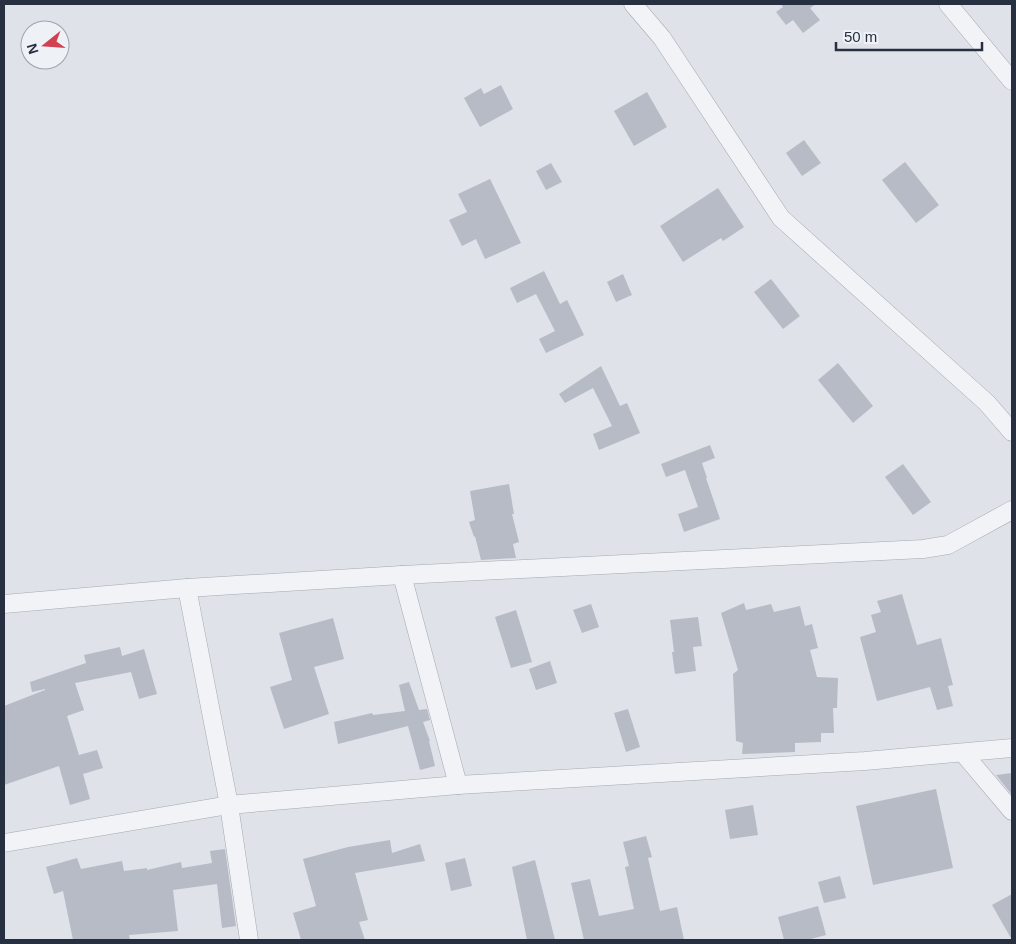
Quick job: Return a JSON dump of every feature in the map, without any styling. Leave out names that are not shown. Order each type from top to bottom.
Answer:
[{"type":"street","points":[[633,4],[662,38],[781,218],[987,403],[1012,432]]},
{"type":"street","points":[[948,4],[1012,81]]},
{"type":"street","points":[[4,604],[187,588],[402,575],[923,549],[948,545],[1012,510]]},
{"type":"street","points":[[402,575],[458,785]]},
{"type":"street","points":[[187,588],[229,805],[249,940]]},
{"type":"street","points":[[4,843],[229,805],[458,785],[855,762],[1012,748]]},
{"type":"street","points":[[964,753],[1012,811]]},
{"type":"building","points":[[781,4],[816,4],[810,8],[820,20],[803,33],[793,20],[786,25],[776,12],[783,7]]},
{"type":"building","points":[[501,85],[513,109],[480,127],[464,98],[481,88],[484,94]]},
{"type":"building","points":[[647,92],[667,127],[634,146],[614,111]]},
{"type":"building","points":[[804,140],[821,163],[802,176],[786,153]]},
{"type":"building","points":[[905,162],[939,205],[916,223],[882,180]]},
{"type":"building","points":[[551,163],[562,182],[546,190],[536,171]]},
{"type":"building","points":[[490,179],[521,243],[485,259],[476,239],[462,246],[449,220],[467,212],[458,194]]},
{"type":"building","points":[[718,188],[744,227],[723,241],[721,238],[683,262],[660,226]]},
{"type":"building","points":[[544,271],[560,304],[567,300],[584,335],[546,353],[539,339],[555,331],[536,294],[517,303],[510,288]]},
{"type":"building","points":[[623,274],[632,295],[616,302],[607,282]]},
{"type":"building","points":[[771,279],[800,316],[783,329],[754,292]]},
{"type":"building","points":[[838,363],[873,406],[853,423],[818,380]]},
{"type":"building","points":[[601,366],[620,406],[627,403],[640,433],[599,450],[593,434],[612,426],[593,388],[565,403],[559,394]]},
{"type":"building","points":[[710,445],[715,458],[702,463],[720,519],[684,532],[678,514],[698,507],[685,470],[666,477],[661,464]]},
{"type":"building","points":[[903,464],[931,502],[913,515],[885,477]]},
{"type":"building","points":[[509,484],[514,514],[512,514],[519,542],[513,544],[516,558],[481,560],[475,536],[469,522],[475,520],[470,491]]},
{"type":"building","points":[[902,594],[917,645],[941,638],[953,685],[948,686],[953,706],[937,710],[930,687],[877,701],[860,637],[876,632],[871,615],[881,612],[877,601]]},
{"type":"building","points":[[744,603],[746,610],[771,604],[774,612],[800,606],[805,626],[812,624],[818,648],[810,650],[817,677],[838,678],[837,708],[833,708],[834,733],[821,733],[821,742],[795,743],[795,752],[742,754],[743,743],[736,741],[733,674],[738,670],[721,613]]},
{"type":"building","points":[[591,604],[599,627],[582,633],[573,610]]},
{"type":"building","points":[[516,610],[532,662],[511,668],[495,617]]},
{"type":"building","points":[[698,617],[702,646],[693,647],[696,671],[675,674],[670,620]]},
{"type":"building","points":[[333,618],[344,659],[314,667],[329,714],[284,729],[270,687],[292,680],[279,633]]},
{"type":"building","points":[[120,647],[122,656],[144,649],[157,694],[139,699],[131,672],[75,683],[84,710],[67,716],[79,755],[97,750],[103,768],[83,774],[90,799],[70,805],[59,766],[4,785],[4,706],[45,690],[32,692],[30,682],[86,663],[84,655]]},
{"type":"building","points":[[550,661],[557,683],[536,690],[529,669]]},
{"type":"building","points":[[409,682],[419,710],[427,709],[430,720],[423,722],[430,741],[435,766],[420,770],[408,726],[338,744],[334,722],[372,713],[373,715],[405,711],[399,685]]},
{"type":"building","points":[[628,709],[640,747],[626,752],[614,713]]},
{"type":"building","points":[[1012,773],[1012,795],[996,775]]},
{"type":"building","points":[[936,789],[953,868],[873,885],[856,806]]},
{"type":"building","points":[[753,805],[758,835],[730,839],[725,810]]},
{"type":"building","points":[[646,836],[652,857],[648,858],[660,911],[677,907],[684,940],[584,940],[571,883],[590,879],[599,916],[634,909],[625,867],[629,866],[623,842]]},
{"type":"building","points":[[390,840],[392,853],[420,844],[425,861],[355,873],[368,920],[359,922],[365,940],[301,940],[293,913],[316,906],[303,859],[348,847]]},
{"type":"building","points":[[225,849],[236,926],[222,928],[217,884],[173,890],[178,931],[129,935],[130,940],[73,940],[63,891],[54,894],[46,867],[77,858],[81,869],[122,861],[124,871],[147,868],[147,870],[181,862],[182,868],[212,863],[210,851]]},
{"type":"building","points":[[465,858],[472,886],[451,891],[445,863]]},
{"type":"building","points":[[535,860],[555,940],[527,940],[512,867]]},
{"type":"building","points":[[840,876],[846,898],[824,903],[818,882]]},
{"type":"building","points":[[1012,894],[1012,940],[992,905]]},
{"type":"building","points":[[818,906],[826,935],[807,940],[784,940],[778,917]]}]
